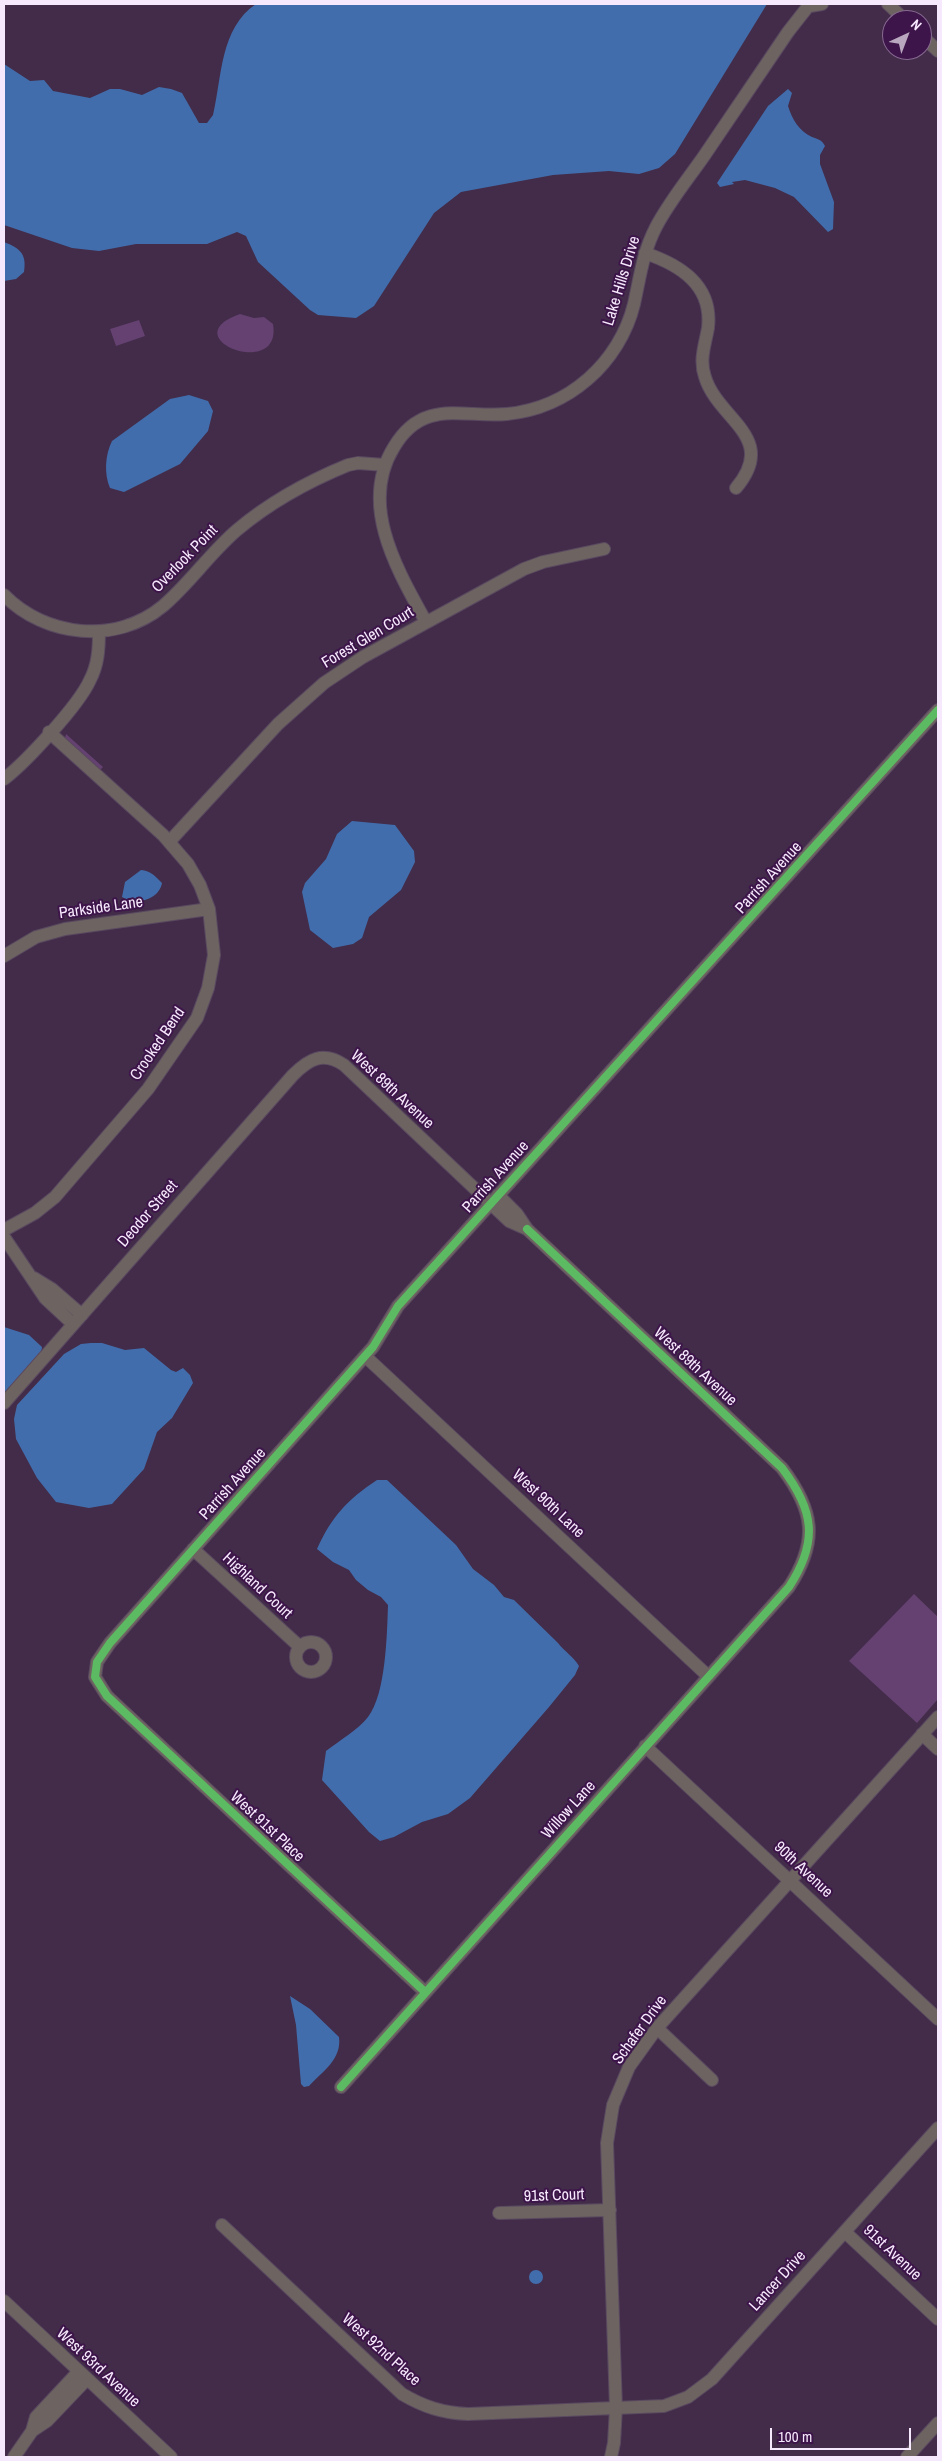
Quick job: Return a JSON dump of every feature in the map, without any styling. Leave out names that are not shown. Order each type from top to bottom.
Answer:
[{"type":"street","name":"Lake Hills Drive","points":[[426,622],[393,558],[384,530],[381,493],[385,465],[393,448],[405,433],[431,416],[451,412],[496,414],[529,410],[562,397],[588,379],[609,356],[624,332],[634,306],[645,254],[661,218],[788,32],[814,5]]},
{"type":"street","points":[[645,254],[664,260],[682,269],[696,284],[705,300],[708,317],[702,358],[705,377],[716,399],[745,435],[752,455],[750,471],[736,488]]},
{"type":"street","name":"Overlook Point","points":[[4,596],[26,614],[43,622],[70,630],[99,632],[126,626],[154,612],[170,599],[229,537],[282,499],[348,465],[358,463],[385,465]]},
{"type":"street","name":"Forest Glen Court","points":[[170,842],[301,702],[353,662],[534,565],[604,550]]},
{"type":"street","points":[[4,779],[23,762],[50,732],[91,680],[98,655],[99,632]]},
{"type":"street","name":"Parrish Avenue","points":[[95,1677],[97,1662],[110,1643],[366,1356],[398,1306],[938,710]]},
{"type":"street","name":"Crooked Bend","points":[[4,1230],[35,1213],[55,1197],[131,1110],[183,1040],[202,1006],[211,976],[214,947],[209,909],[194,874],[170,842],[50,732]]},
{"type":"street","name":"Parkside Lane","points":[[4,956],[36,937],[65,929],[209,909]]},
{"type":"street","name":"West 89th Avenue","points":[[324,1057],[336,1060],[344,1065],[494,1199],[510,1221],[527,1229],[782,1468],[799,1490],[808,1518],[808,1546]]},
{"type":"street","name":"Deodor Street","points":[[4,1403],[293,1075],[306,1062],[324,1057]]},
{"type":"street","points":[[4,1237],[16,1259],[32,1276],[52,1289],[77,1320]]},
{"type":"street","name":"West 90th Lane","points":[[366,1356],[708,1676]]},
{"type":"street","name":"Willow Lane","points":[[340,2087],[789,1587],[801,1568],[808,1546]]},
{"type":"street","name":"Highland Court","points":[[193,1549],[300,1647]]},
{"type":"street","name":"West 91st Place","points":[[95,1677],[106,1696],[425,1992]]},
{"type":"street","name":"Schafer Drive","points":[[611,2457],[614,2443],[616,2408],[607,2143],[613,2105],[629,2067],[657,2028],[938,1717]]},
{"type":"street","points":[[922,1734],[938,1749]]},
{"type":"street","name":"90th Avenue","points":[[645,1746],[938,2019]]},
{"type":"street","points":[[657,2028],[712,2080]]},
{"type":"street","name":"Lancer Drive","points":[[616,2408],[664,2406],[688,2397],[712,2379],[938,2128]]},
{"type":"street","name":"91st Court","points":[[499,2213],[610,2210]]},
{"type":"street","name":"West 92nd Place","points":[[222,2224],[402,2394],[426,2407],[446,2413],[468,2414],[616,2408]]},
{"type":"street","name":"91st Avenue","points":[[845,2232],[938,2319]]},
{"type":"street","name":"West 93rd Avenue","points":[[4,2301],[171,2457]]},
{"type":"street","points":[[14,2457],[32,2431],[47,2421],[83,2375]]},
{"type":"street","points":[[907,2457],[938,2423]]},
{"type":"shaded area","points":[[240,314],[254,318],[264,317],[273,324],[272,341],[262,350],[249,352],[234,349],[223,343],[217,334],[222,324]]},
{"type":"shaded area","points":[[139,320],[145,336],[116,346],[110,329]]},
{"type":"shaded area","points":[[66,734],[103,767],[100,770],[65,738]]},
{"type":"shaded area","points":[[914,1594],[938,1617],[938,1699],[917,1723],[849,1661]]},
{"type":"water","points":[[256,4],[767,4],[675,154],[659,168],[639,174],[609,171],[553,175],[461,192],[434,213],[374,306],[356,318],[318,315],[310,310],[258,262],[246,236],[237,232],[207,244],[136,244],[99,251],[72,248],[4,225],[4,64],[30,81],[44,80],[53,91],[90,98],[110,89],[120,89],[142,95],[159,87],[171,89],[182,93],[199,123],[207,123],[213,115],[224,54],[229,40],[235,26],[244,14]]},
{"type":"water","points":[[788,89],[792,93],[788,106],[797,124],[803,131],[823,142],[825,146],[820,155],[820,164],[834,202],[833,229],[828,232],[794,197],[775,188],[745,180],[732,182],[734,184],[720,187],[717,183],[768,106]]},
{"type":"water","points":[[4,242],[21,252],[25,266],[24,272],[16,279],[4,281]]},
{"type":"water","points":[[189,395],[208,401],[213,411],[208,431],[180,464],[124,492],[110,488],[106,464],[112,441],[170,399]]},
{"type":"water","points":[[352,821],[395,825],[414,851],[415,862],[401,890],[369,917],[362,938],[353,944],[333,948],[310,930],[302,892],[305,883],[326,859],[337,834]]},
{"type":"water","points":[[141,870],[150,873],[162,883],[160,889],[146,900],[127,900],[122,897],[125,882]]},
{"type":"water","points":[[4,1327],[29,1335],[42,1347],[41,1353],[4,1394]]},
{"type":"water","points":[[102,1343],[125,1350],[144,1348],[171,1370],[176,1372],[183,1368],[190,1375],[193,1383],[172,1418],[157,1432],[144,1469],[112,1504],[89,1508],[56,1502],[37,1478],[16,1439],[14,1419],[17,1405],[64,1354],[81,1344]]},
{"type":"water","points":[[377,1480],[387,1480],[456,1545],[473,1569],[494,1585],[504,1597],[514,1600],[579,1666],[575,1675],[549,1707],[470,1798],[448,1814],[422,1822],[394,1837],[380,1841],[369,1832],[322,1780],[326,1751],[368,1717],[379,1694],[384,1663],[388,1605],[381,1597],[368,1590],[356,1580],[349,1570],[333,1562],[317,1549],[328,1527],[341,1510]]},
{"type":"water","points":[[290,1996],[310,2009],[339,2037],[338,2052],[335,2058],[309,2086],[304,2087],[301,2084],[296,2025]]},
{"type":"water","points":[[533,2270],[539,2270],[543,2277],[539,2284],[533,2284],[529,2280],[529,2274]]},
{"type":"cycle path","points":[[425,1992],[107,1696],[95,1677],[97,1662],[110,1643],[373,1347],[398,1306],[938,710]]},
{"type":"cycle path","points":[[341,2087],[789,1587],[805,1555],[809,1526],[806,1512],[793,1483],[782,1468],[527,1229]]}]
